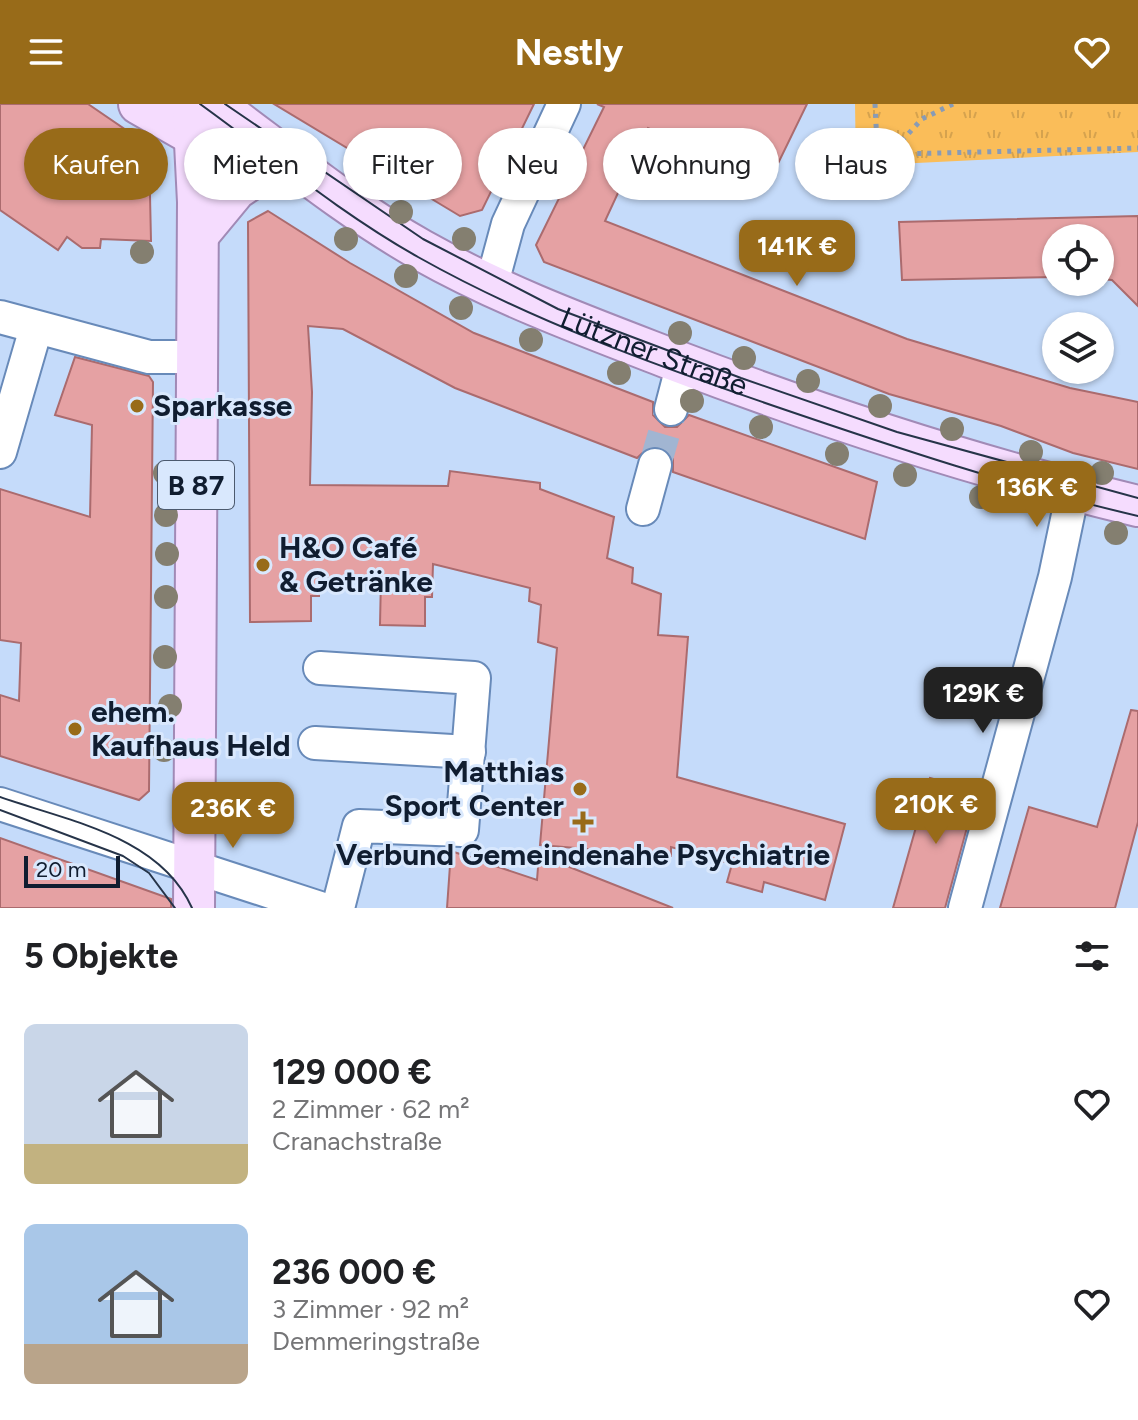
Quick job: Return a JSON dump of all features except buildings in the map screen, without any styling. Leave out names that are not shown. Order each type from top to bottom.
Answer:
[{"type":"main road","name":"Lützner Straße","points":[[139,104],[200,115],[222,128]]},
{"type":"main road","name":"Lützner Straße","points":[[200,115],[218,128]]},
{"type":"main road","name":"B 87","points":[[194,908],[200,115]]},
{"type":"main road","name":"Lützner Straße","points":[[327,190],[418,248],[491,287],[683,363],[895,439],[1073,491],[1138,506]]},
{"type":"main road","points":[[198,235],[227,200]]},
{"type":"street","points":[[491,287],[508,224],[564,104]]},
{"type":"street","points":[[0,317],[149,357],[197,357]]},
{"type":"street","points":[[0,452],[36,328]]},
{"type":"street","points":[[671,409],[683,363]]},
{"type":"street","points":[[643,509],[655,465]]},
{"type":"street","points":[[965,908],[1055,577],[1073,491]]},
{"type":"street","points":[[320,668],[474,678],[462,830],[359,826],[338,908]]},
{"type":"street","points":[[315,743],[469,752]]},
{"type":"street","points":[[0,804],[320,908]]},
{"type":"path","points":[[875,104],[876,128]]},
{"type":"path","points":[[914,128],[922,119],[953,104]]},
{"type":"path","points":[[915,154],[1138,148]]},
{"type":"green space","points":[[855,104],[1138,104],[1138,152],[915,163],[915,128],[855,128]]},
{"type":"tunnel","points":[[655,465],[671,409]]},
{"type":"tram line","points":[[200,104],[389,240],[460,280],[548,321],[683,374],[864,436],[1000,479],[1138,516]]},
{"type":"tram line","points":[[225,104],[423,239],[558,309],[741,378],[897,432],[1138,498]]},
{"type":"tram line","points":[[0,797],[110,834],[135,848],[158,864],[177,884],[192,908]]},
{"type":"tram line","points":[[0,810],[123,856],[149,873],[175,908]]},
{"type":"place","name":"Sparkasse","points":[[137,406]]},
{"type":"place","name":"H&O Café & Getränke","points":[[263,565]]},
{"type":"place","name":"ehem. Kaufhaus Held","points":[[75,729]]},
{"type":"place","name":"Matthias Sport Center","points":[[580,789]]},
{"type":"place","name":"Verbund Gemeindenahe Psychiatrie","points":[[583,822]]}]
